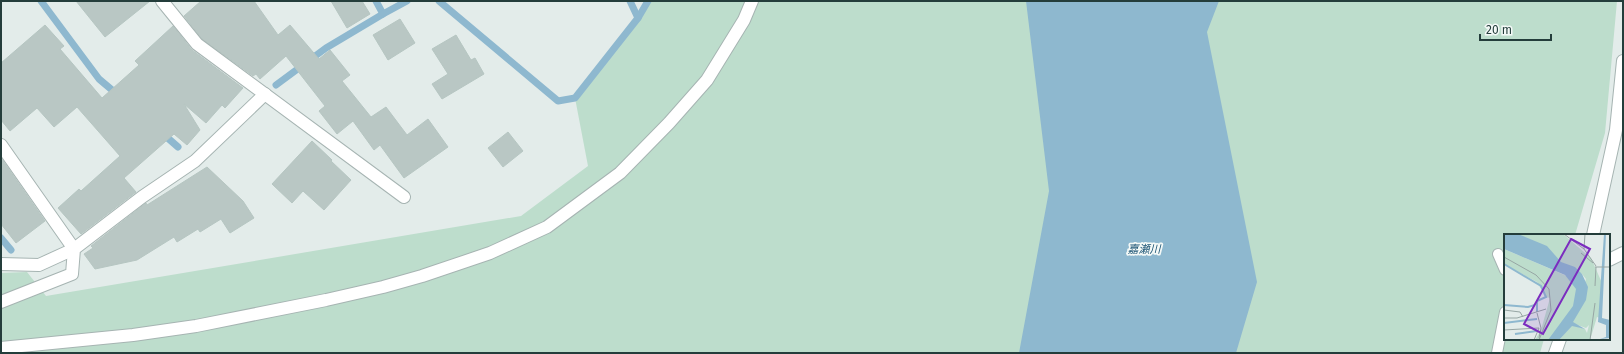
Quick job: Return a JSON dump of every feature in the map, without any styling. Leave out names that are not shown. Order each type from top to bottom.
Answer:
[{"type":"street","points":[[162,1],[198,44],[404,197]]},
{"type":"street","points":[[1,348],[132,335],[196,326],[326,300],[383,287],[422,276],[490,253],[547,227],[620,173],[669,123],[707,80],[744,20],[752,1]]},
{"type":"street","points":[[1593,234],[1616,130],[1623,61]]},
{"type":"street","points":[[1,264],[39,265],[74,250],[142,197],[195,161],[265,94]]},
{"type":"street","points":[[1,144],[74,250],[72,274],[1,302]]},
{"type":"street","points":[[1610,260],[1623,253]]},
{"type":"street","points":[[1555,353],[1560,340]]},
{"type":"lane","points":[[1498,254],[1504,268]]},
{"type":"lane","points":[[1497,353],[1504,317]]},
{"type":"green space","points":[[648,1],[1053,1],[1071,353],[1,353],[1,273],[27,272],[46,296],[521,216],[588,166],[575,98],[638,18]]},
{"type":"green space","points":[[1168,1],[1617,1],[1605,133],[1575,234],[1504,234],[1504,340],[1544,340],[1540,353],[1214,353]]},
{"type":"water","name":"嘉瀬川","points":[[1026,1],[1219,1],[1207,32],[1257,282],[1236,353],[1019,353],[1049,191]]},
{"type":"building","points":[[76,1],[150,1],[105,37]]},
{"type":"building","points":[[201,1],[254,1],[278,35],[290,25],[319,59],[330,50],[350,75],[342,81],[371,117],[386,107],[407,135],[428,119],[448,147],[404,178],[380,145],[374,150],[353,121],[337,134],[319,111],[325,106],[286,56],[260,79],[256,74],[253,76],[202,39],[184,16]]},
{"type":"building","points":[[331,1],[362,1],[370,14],[347,28]]},
{"type":"building","points":[[400,19],[415,43],[388,60],[373,35]]},
{"type":"building","points":[[45,25],[64,46],[60,49],[102,98],[139,65],[135,61],[173,26],[192,50],[243,88],[225,108],[222,105],[206,123],[184,104],[200,130],[187,145],[174,134],[124,178],[136,192],[81,234],[58,208],[79,189],[81,191],[120,156],[77,107],[54,127],[37,108],[10,131],[1,120],[1,63]]},
{"type":"building","points":[[456,35],[471,60],[475,58],[484,74],[442,99],[432,84],[448,74],[432,49]]},
{"type":"building","points":[[508,132],[523,151],[503,167],[488,148]]},
{"type":"building","points":[[312,141],[351,180],[324,210],[303,191],[292,203],[272,184]]},
{"type":"building","points":[[1,158],[45,221],[16,243],[1,224]]},
{"type":"building","points":[[207,167],[243,201],[254,218],[230,233],[221,219],[200,232],[198,229],[177,242],[174,237],[137,260],[95,269],[84,254],[93,248],[91,246],[146,203],[147,205]]},
{"type":"waterway","points":[[41,1],[99,79],[118,95]]},
{"type":"waterway","points":[[376,1],[383,14]]},
{"type":"waterway","points":[[276,85],[326,48],[407,1]]},
{"type":"waterway","points":[[439,1],[558,101],[575,98],[638,18],[648,1]]},
{"type":"waterway","points":[[630,1],[638,18]]},
{"type":"waterway","points":[[162,133],[178,147]]},
{"type":"waterway","points":[[1,238],[11,250]]}]
